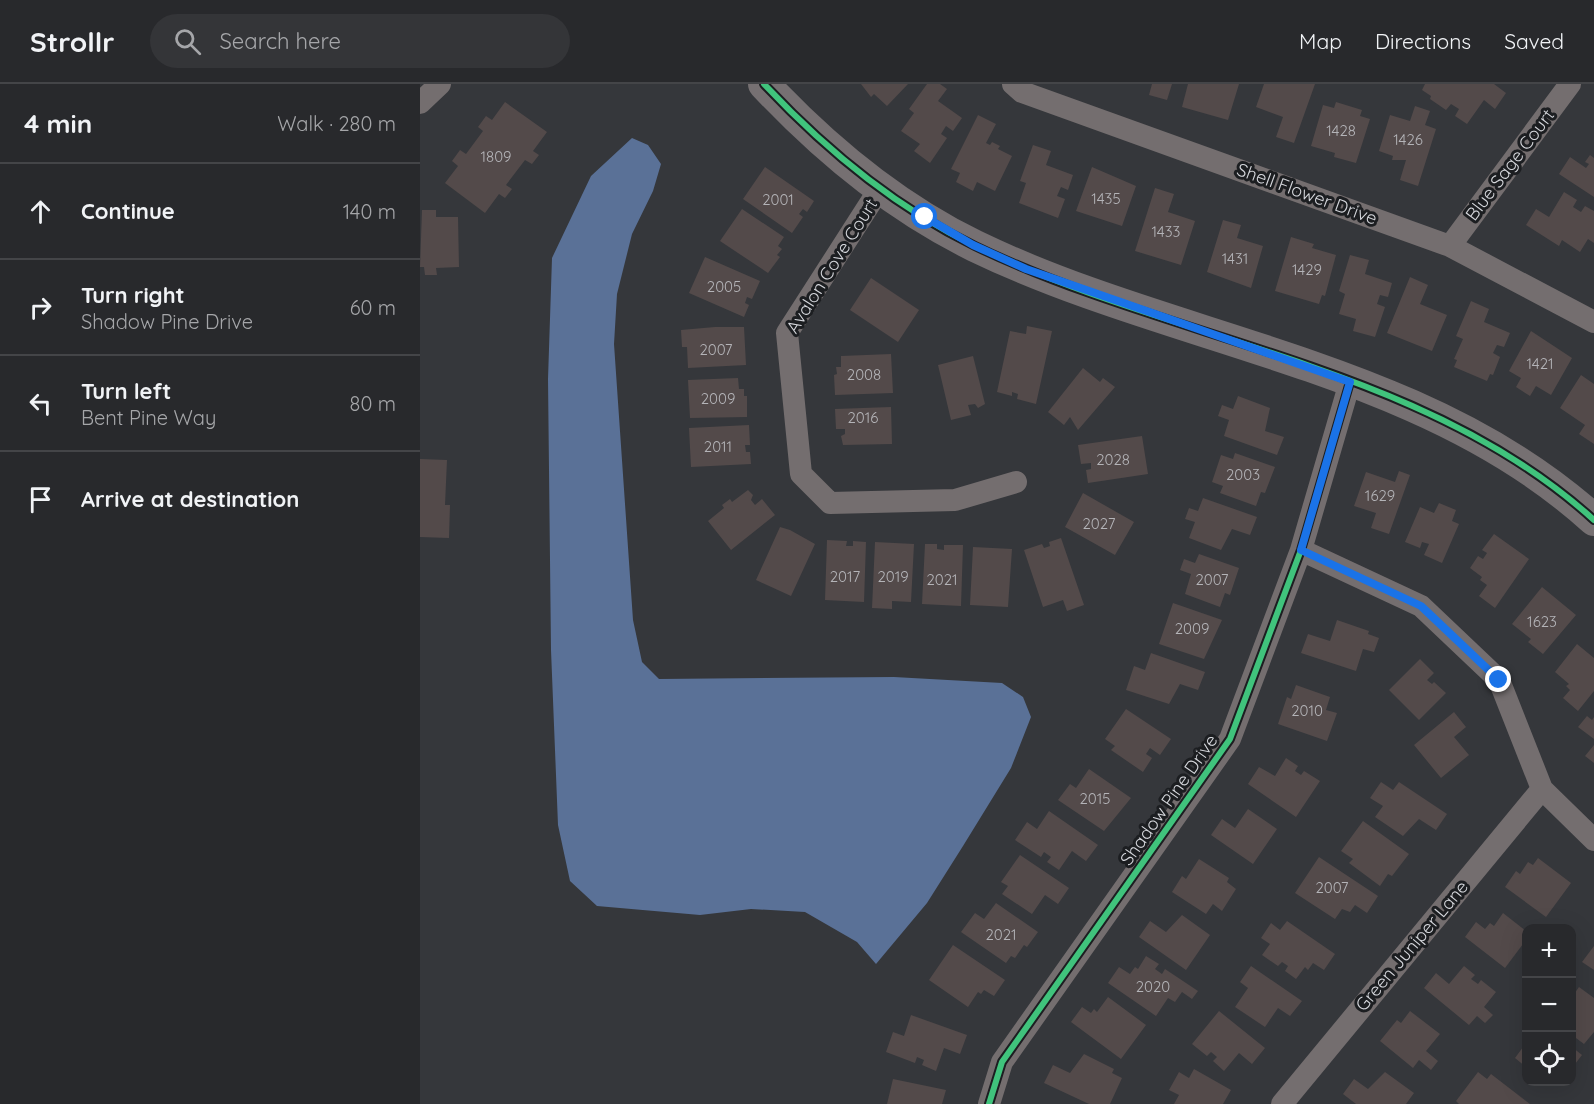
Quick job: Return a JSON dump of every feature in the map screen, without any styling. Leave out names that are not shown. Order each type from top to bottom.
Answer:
[{"type":"street","points":[[420,104],[440,84]]},
{"type":"street","points":[[764,84],[791,113],[880,188],[973,245],[1026,269],[1350,382],[1432,415],[1510,455],[1594,520]]},
{"type":"street","name":"Shell Flower Drive","points":[[1013,84],[1022,92],[1450,246],[1594,322]]},
{"type":"street","name":"Blue Sage Court","points":[[1450,246],[1570,84]]},
{"type":"street","name":"Avalon Cove Court","points":[[880,188],[787,333],[801,474],[830,503],[955,500],[1016,482]]},
{"type":"street","name":"Shadow Pine Drive","points":[[989,1104],[1002,1062],[1230,739],[1301,550],[1350,382]]},
{"type":"street","points":[[1301,550],[1421,606],[1499,680],[1542,789],[1594,840]]},
{"type":"street","name":"Green Juniper Lane","points":[[1282,1104],[1542,789]]},
{"type":"water","points":[[632,138],[648,145],[661,164],[653,191],[632,234],[617,294],[614,344],[633,620],[642,662],[659,679],[894,677],[1002,683],[1023,697],[1031,717],[1011,768],[963,846],[927,903],[876,964],[857,942],[805,912],[751,909],[700,915],[597,906],[570,881],[558,825],[551,650],[548,379],[552,258],[591,176]]},
{"type":"building","points":[[861,84],[908,84],[887,106],[874,94],[871,97]]},
{"type":"building","points":[[927,84],[940,84],[947,89],[938,101],[962,118],[953,131],[946,126],[941,134],[947,138],[930,163],[914,151],[920,144],[901,131],[914,113],[909,109]]},
{"type":"building","points":[[1152,84],[1172,84],[1167,100],[1149,95]]},
{"type":"building","points":[[1188,84],[1239,84],[1228,120],[1182,107]]},
{"type":"building","points":[[1264,84],[1315,84],[1294,143],[1276,137],[1283,117],[1256,107]]},
{"type":"building","points":[[1425,84],[1494,84],[1506,93],[1495,109],[1484,100],[1467,124],[1455,116],[1459,109],[1451,104],[1446,110],[1430,99],[1431,96],[1422,90]]},
{"type":"building","points":[[505,102],[547,132],[533,151],[539,155],[532,164],[525,160],[506,185],[512,189],[505,198],[499,194],[485,213],[445,183],[458,166],[452,161],[460,150],[466,154],[483,131],[478,127],[486,116],[492,120]]},
{"type":"building","points":[[1336,102],[1362,110],[1360,116],[1370,119],[1356,163],[1334,157],[1335,153],[1311,146],[1323,105],[1334,108]]},
{"type":"building","points":[[1415,106],[1430,111],[1425,125],[1436,129],[1418,186],[1400,180],[1406,160],[1392,160],[1393,156],[1379,151],[1390,115],[1410,121]]},
{"type":"building","points":[[978,115],[996,124],[986,143],[990,145],[992,142],[1000,146],[998,149],[1012,156],[995,191],[977,182],[973,191],[956,182],[960,173],[951,169]]},
{"type":"building","points":[[1033,145],[1051,151],[1046,165],[1073,175],[1068,190],[1061,187],[1057,196],[1065,199],[1058,218],[1019,203],[1026,183],[1020,181]]},
{"type":"building","points":[[1590,155],[1594,158],[1594,197],[1559,174],[1570,157],[1586,168],[1589,164],[1585,162]]},
{"type":"building","points":[[765,167],[814,201],[807,212],[803,209],[799,214],[803,217],[792,233],[743,199]]},
{"type":"building","points":[[1092,167],[1136,186],[1122,226],[1076,211]]},
{"type":"building","points":[[1155,188],[1174,194],[1168,212],[1195,221],[1181,265],[1135,251]]},
{"type":"building","points":[[1564,192],[1577,200],[1573,207],[1581,212],[1585,206],[1594,211],[1594,243],[1588,239],[1580,252],[1562,240],[1559,246],[1526,225],[1536,209],[1549,217]]},
{"type":"building","points":[[742,209],[784,237],[778,246],[782,249],[777,255],[780,257],[768,273],[720,241]]},
{"type":"building","points":[[422,210],[436,210],[436,217],[458,217],[459,267],[436,268],[437,275],[425,275],[424,267],[420,267]]},
{"type":"building","points":[[1223,220],[1241,225],[1237,238],[1263,246],[1251,288],[1207,272]]},
{"type":"building","points":[[1291,237],[1314,244],[1312,248],[1336,255],[1325,296],[1322,295],[1319,304],[1275,291]]},
{"type":"building","points":[[1350,255],[1369,260],[1365,274],[1392,283],[1388,297],[1380,295],[1377,304],[1385,307],[1375,337],[1353,331],[1356,319],[1339,314],[1345,294],[1339,291]]},
{"type":"building","points":[[705,257],[760,281],[752,299],[747,297],[745,303],[749,305],[744,317],[689,293]]},
{"type":"building","points":[[1410,277],[1428,285],[1420,304],[1447,315],[1432,351],[1387,333]]},
{"type":"building","points":[[871,278],[919,310],[898,342],[850,310]]},
{"type":"building","points":[[1471,301],[1489,309],[1484,322],[1510,333],[1504,347],[1497,345],[1493,353],[1500,357],[1493,375],[1490,374],[1487,381],[1454,367],[1457,360],[1454,359],[1463,339],[1456,336]]},
{"type":"building","points":[[1027,326],[1052,331],[1036,404],[1017,399],[1018,394],[1012,392],[1012,396],[997,392],[1010,331],[1026,334]]},
{"type":"building","points":[[744,327],[746,365],[688,368],[687,347],[682,347],[681,330]]},
{"type":"building","points":[[1531,331],[1572,358],[1551,395],[1536,386],[1530,396],[1516,387],[1521,378],[1509,371]]},
{"type":"building","points":[[891,354],[893,393],[835,395],[834,375],[837,374],[836,367],[841,367],[841,356]]},
{"type":"building","points":[[973,356],[985,404],[978,408],[975,404],[968,405],[971,415],[951,420],[938,365]]},
{"type":"building","points":[[1083,368],[1100,382],[1103,378],[1115,387],[1078,430],[1070,417],[1064,425],[1048,412]]},
{"type":"building","points":[[1581,375],[1594,384],[1594,444],[1579,434],[1585,425],[1560,408]]},
{"type":"building","points":[[738,378],[739,389],[744,389],[744,396],[747,396],[747,417],[690,418],[688,380]]},
{"type":"building","points":[[1238,396],[1270,408],[1265,431],[1284,437],[1277,455],[1224,436],[1229,420],[1218,416],[1222,405],[1233,409]]},
{"type":"building","points":[[891,407],[892,444],[843,445],[841,436],[845,434],[845,429],[836,429],[835,409]]},
{"type":"building","points":[[749,425],[750,445],[745,445],[746,452],[750,452],[751,464],[691,467],[689,428]]},
{"type":"building","points":[[1142,436],[1148,474],[1088,483],[1086,470],[1091,469],[1091,463],[1081,464],[1078,445]]},
{"type":"building","points":[[1235,453],[1275,467],[1265,493],[1261,492],[1256,506],[1220,493],[1223,486],[1212,482],[1221,455],[1233,459]]},
{"type":"building","points":[[420,459],[447,460],[445,505],[450,505],[449,538],[420,537]]},
{"type":"building","points":[[1399,471],[1410,475],[1389,534],[1371,528],[1376,513],[1354,506],[1366,472],[1395,482]]},
{"type":"building","points":[[748,490],[753,495],[751,500],[755,505],[762,499],[775,515],[731,550],[708,521],[724,508],[722,505],[730,499],[732,502]]},
{"type":"building","points":[[1083,493],[1134,522],[1115,555],[1065,527]]},
{"type":"building","points":[[1203,498],[1257,517],[1250,535],[1232,529],[1221,550],[1189,538],[1195,522],[1185,519],[1189,508],[1198,511]]},
{"type":"building","points":[[1439,503],[1456,510],[1452,521],[1459,524],[1442,563],[1424,555],[1429,544],[1422,542],[1420,548],[1405,542],[1420,507],[1434,513]]},
{"type":"building","points":[[780,527],[815,544],[791,596],[756,580]]},
{"type":"building","points":[[1494,534],[1529,559],[1495,608],[1479,596],[1487,585],[1480,580],[1482,577],[1470,568],[1478,556],[1483,559],[1487,553],[1482,550]]},
{"type":"building","points":[[1061,538],[1084,605],[1067,611],[1063,600],[1043,607],[1024,550],[1042,544],[1044,548],[1050,546],[1049,542]]},
{"type":"building","points":[[827,540],[847,541],[846,546],[853,546],[853,541],[866,542],[864,602],[825,600]]},
{"type":"building","points":[[875,542],[914,544],[911,602],[892,601],[892,609],[872,608]]},
{"type":"building","points":[[925,544],[937,544],[937,549],[944,550],[944,545],[963,545],[961,606],[922,604]]},
{"type":"building","points":[[973,547],[1012,549],[1008,607],[970,605]]},
{"type":"building","points":[[1199,554],[1239,568],[1230,595],[1225,593],[1220,607],[1185,594],[1191,574],[1180,570],[1184,559],[1195,563]]},
{"type":"building","points":[[1542,587],[1576,615],[1543,654],[1528,642],[1531,639],[1512,624]]},
{"type":"building","points":[[1173,603],[1222,620],[1204,659],[1159,644]]},
{"type":"building","points":[[1337,620],[1369,631],[1368,634],[1379,638],[1374,652],[1363,649],[1356,671],[1301,653],[1308,634],[1330,641]]},
{"type":"building","points":[[1577,644],[1594,658],[1594,691],[1578,711],[1563,698],[1570,690],[1566,686],[1569,684],[1555,672]]},
{"type":"building","points":[[1151,653],[1205,672],[1198,690],[1180,684],[1169,704],[1126,690],[1134,666],[1145,670]]},
{"type":"building","points":[[1420,659],[1434,673],[1427,680],[1432,684],[1434,682],[1446,693],[1419,720],[1389,690]]},
{"type":"building","points":[[1296,685],[1330,697],[1326,710],[1337,713],[1327,741],[1278,724],[1287,697],[1291,699]]},
{"type":"building","points":[[1126,709],[1171,739],[1160,755],[1150,748],[1146,754],[1152,758],[1143,772],[1111,750],[1115,746],[1105,739]]},
{"type":"building","points":[[1454,712],[1466,727],[1454,737],[1469,755],[1441,778],[1414,745]]},
{"type":"building","points":[[1587,716],[1592,720],[1594,717],[1594,739],[1578,727]]},
{"type":"building","points":[[1594,745],[1594,763],[1585,756]]},
{"type":"building","points":[[1286,758],[1298,766],[1295,771],[1301,775],[1304,771],[1320,781],[1296,817],[1248,784],[1259,767],[1275,776]]},
{"type":"building","points":[[1089,769],[1131,798],[1104,831],[1058,800],[1070,784],[1076,788]]},
{"type":"building","points":[[1381,782],[1393,790],[1399,782],[1447,814],[1436,830],[1419,819],[1403,836],[1375,817],[1383,806],[1370,798]]},
{"type":"building","points":[[1248,809],[1277,829],[1253,864],[1211,835],[1222,819],[1235,828]]},
{"type":"building","points":[[1049,811],[1098,845],[1086,861],[1072,851],[1059,870],[1047,862],[1051,857],[1044,852],[1041,857],[1015,840],[1027,822],[1037,829]]},
{"type":"building","points":[[1363,821],[1409,854],[1392,876],[1388,874],[1380,886],[1349,863],[1353,859],[1341,851]]},
{"type":"building","points":[[1020,855],[1069,888],[1058,904],[1045,895],[1032,914],[1002,894],[1008,886],[1001,882]]},
{"type":"building","points":[[1319,857],[1378,896],[1367,913],[1355,905],[1350,912],[1342,909],[1335,919],[1295,893]]},
{"type":"building","points":[[1538,858],[1571,883],[1546,917],[1505,887],[1516,871],[1520,874],[1528,862],[1533,865]]},
{"type":"building","points":[[1199,859],[1229,878],[1227,882],[1236,889],[1222,911],[1213,904],[1206,914],[1172,892],[1182,876],[1186,879]]},
{"type":"building","points":[[996,903],[1038,932],[1027,947],[1024,945],[1015,958],[1011,956],[1006,963],[961,932],[975,913],[984,919]]},
{"type":"building","points":[[1503,913],[1522,928],[1522,945],[1505,968],[1465,937],[1476,922],[1485,929],[1490,923],[1494,926]]},
{"type":"building","points":[[1182,915],[1210,935],[1186,970],[1139,937],[1150,921],[1166,932]]},
{"type":"building","points":[[1287,921],[1335,954],[1324,970],[1313,963],[1308,970],[1305,967],[1296,979],[1285,971],[1288,966],[1282,962],[1278,966],[1262,955],[1270,944],[1261,938],[1271,923],[1280,930]]},
{"type":"building","points":[[953,945],[1005,980],[994,996],[984,990],[981,994],[978,992],[968,1007],[929,980]]},
{"type":"building","points":[[1594,946],[1594,970],[1582,962]]},
{"type":"building","points":[[1146,956],[1159,964],[1155,969],[1162,974],[1165,969],[1198,991],[1192,999],[1182,992],[1175,1002],[1168,998],[1156,1016],[1108,983],[1119,967],[1130,974],[1135,967],[1138,969]]},
{"type":"building","points":[[1251,966],[1302,1001],[1290,1016],[1278,1008],[1265,1027],[1235,1007],[1248,988],[1240,982]]},
{"type":"building","points":[[1464,966],[1475,975],[1471,979],[1478,984],[1481,980],[1496,992],[1484,1007],[1493,1015],[1485,1023],[1477,1016],[1469,1025],[1424,988],[1436,973],[1449,984]]},
{"type":"building","points":[[1579,987],[1594,998],[1594,1032],[1584,1044],[1576,1038],[1576,991]]},
{"type":"building","points":[[1108,997],[1146,1025],[1121,1059],[1071,1022],[1082,1007],[1091,1013],[1094,1009],[1097,1012]]},
{"type":"building","points":[[1219,1011],[1265,1048],[1252,1064],[1239,1053],[1224,1071],[1213,1061],[1217,1057],[1211,1052],[1207,1056],[1192,1044]]},
{"type":"building","points":[[1410,1011],[1440,1034],[1426,1051],[1438,1061],[1431,1070],[1419,1060],[1413,1068],[1380,1041],[1397,1020],[1401,1023]]},
{"type":"building","points":[[911,1015],[967,1035],[960,1054],[944,1048],[936,1071],[922,1065],[924,1060],[917,1057],[915,1063],[886,1052],[893,1032],[904,1036]]},
{"type":"building","points":[[1522,1048],[1522,1064],[1515,1058]]},
{"type":"building","points":[[1576,1050],[1582,1055],[1576,1063]]},
{"type":"building","points":[[1084,1054],[1114,1069],[1112,1073],[1122,1078],[1110,1104],[1089,1104],[1044,1083],[1053,1065],[1070,1073]]},
{"type":"building","points":[[1194,1069],[1231,1090],[1223,1104],[1174,1104],[1179,1095],[1169,1090],[1179,1072],[1189,1078]]},
{"type":"building","points":[[1385,1072],[1414,1093],[1406,1104],[1356,1104],[1343,1094],[1354,1079],[1368,1089]]},
{"type":"building","points":[[1478,1072],[1487,1079],[1491,1074],[1530,1104],[1459,1104],[1456,1101]]},
{"type":"building","points":[[893,1079],[946,1090],[942,1104],[887,1104]]},
{"type":"cycle path","points":[[764,84],[811,131],[862,174],[917,213],[975,246],[1052,279],[1296,361],[1376,391],[1454,425],[1527,468],[1594,520]]},
{"type":"cycle path","points":[[989,1104],[1002,1062],[1230,739],[1301,550],[1350,382]]},
{"type":"route","points":[[925,217],[973,245],[1026,269],[1350,382],[1301,550],[1421,606],[1499,680]]}]
